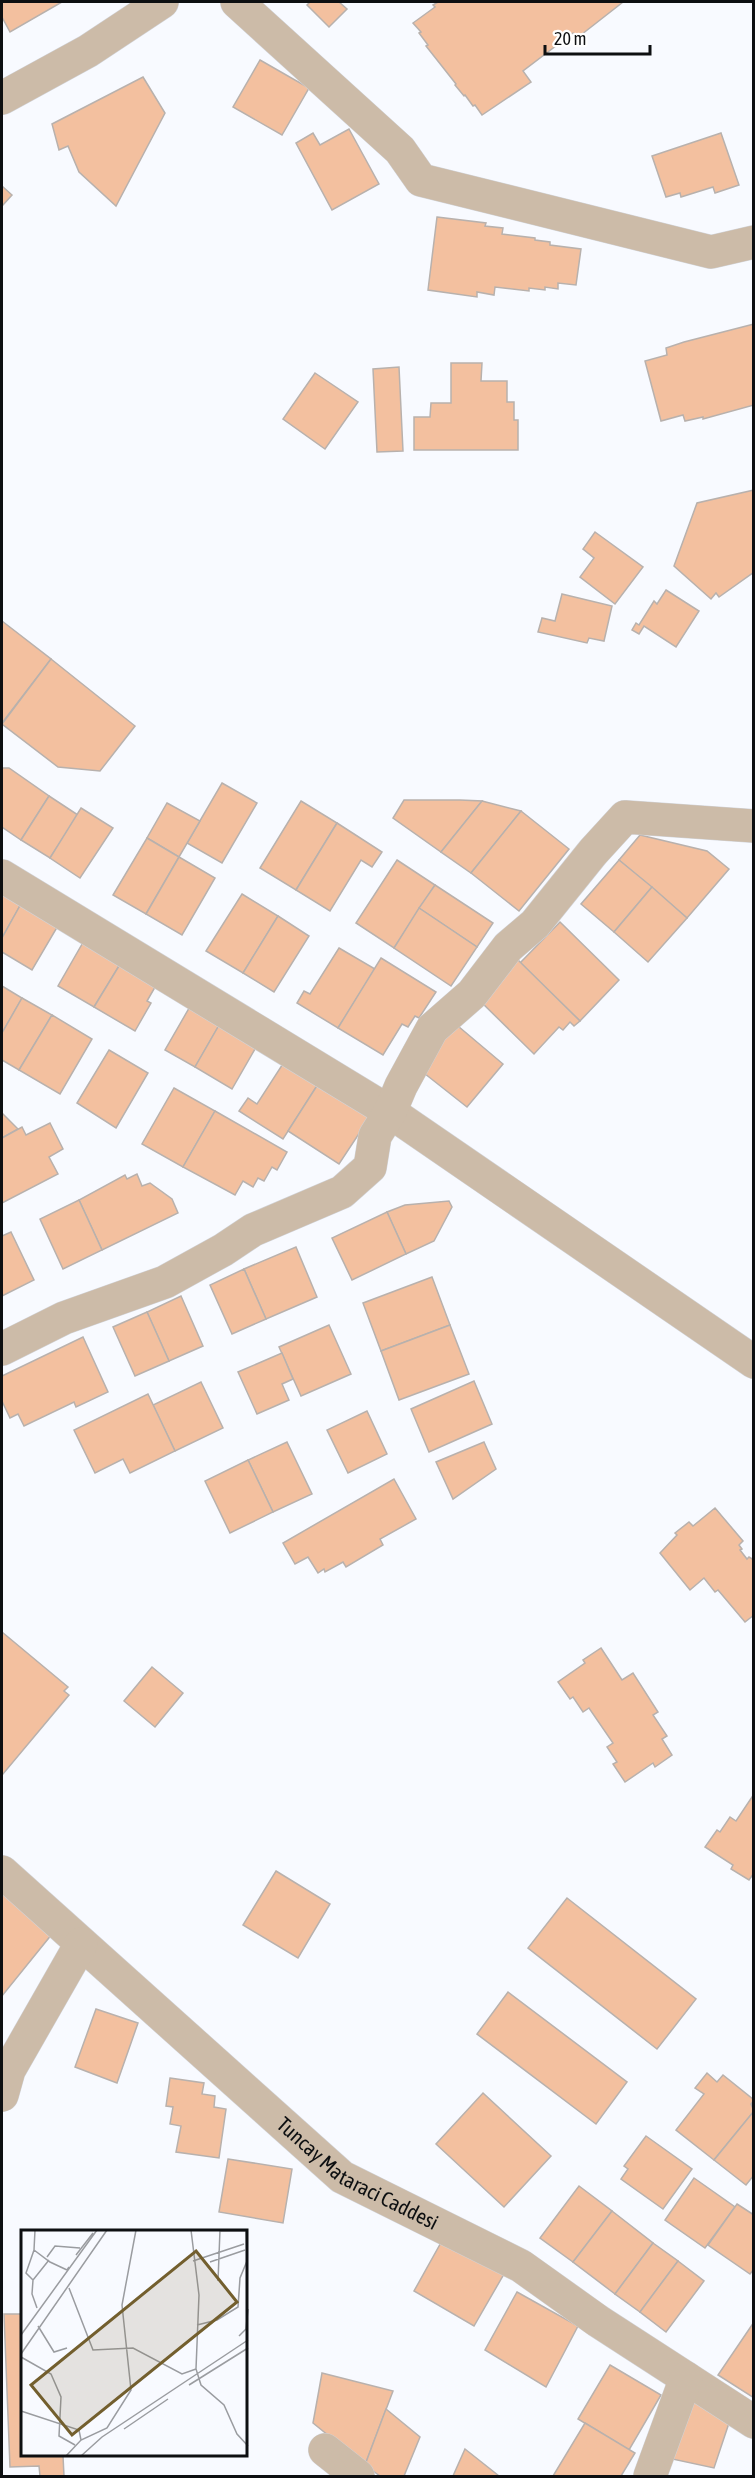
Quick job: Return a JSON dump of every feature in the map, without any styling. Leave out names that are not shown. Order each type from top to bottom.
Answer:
[{"type":"street","points":[[2,98],[88,51],[162,2]]},
{"type":"street","points":[[237,2],[400,150],[422,180],[711,252],[753,242]]},
{"type":"street","points":[[2,1349],[64,1318],[165,1282],[223,1250],[253,1230],[342,1192],[370,1167],[375,1136],[390,1112],[400,1086],[432,1029],[472,994],[508,947],[535,924],[593,852],[625,817],[753,826]]},
{"type":"street","points":[[2,876],[390,1112],[753,1362]]},
{"type":"street","name":"Tuncay Mataraci Caddesi","points":[[2,1872],[342,2177],[521,2266],[598,2321],[753,2422]]},
{"type":"street","points":[[2,2095],[9,2070],[81,1944]]},
{"type":"street","points":[[650,2476],[686,2378]]},
{"type":"street","points":[[325,2451],[358,2476]]},
{"type":"building","points":[[2,2],[62,2],[10,32],[2,17]]},
{"type":"building","points":[[310,2],[339,2],[347,9],[329,27],[307,5]]},
{"type":"building","points":[[438,2],[623,2],[577,38],[573,33],[523,71],[531,82],[482,115],[455,85],[426,46],[428,45],[419,33],[421,32],[413,23],[435,7],[433,5]]},
{"type":"building","points":[[260,60],[309,88],[282,135],[233,107]]},
{"type":"building","points":[[143,77],[165,113],[116,206],[79,172],[68,146],[59,150],[52,124]]},
{"type":"building","points":[[349,129],[379,184],[332,210],[296,143],[313,133],[320,145]]},
{"type":"building","points":[[721,133],[739,185],[715,193],[713,187],[681,197],[680,193],[666,197],[652,156]]},
{"type":"building","points":[[2,186],[12,195],[2,206]]},
{"type":"building","points":[[437,217],[486,223],[485,226],[503,228],[502,234],[535,238],[535,240],[550,242],[550,245],[581,249],[576,285],[558,283],[558,289],[529,288],[529,291],[495,287],[494,295],[477,292],[477,297],[428,290]]},
{"type":"building","points":[[754,324],[754,405],[703,419],[703,417],[685,421],[683,415],[661,421],[645,361],[667,355],[666,348]]},
{"type":"building","points":[[451,363],[482,363],[481,381],[507,381],[507,402],[514,402],[514,420],[518,420],[518,450],[414,450],[414,417],[430,417],[431,403],[451,403]]},
{"type":"building","points":[[399,367],[403,451],[377,452],[373,369]]},
{"type":"building","points":[[315,373],[358,402],[325,449],[283,419]]},
{"type":"building","points":[[754,490],[754,572],[719,597],[716,593],[711,599],[674,566],[697,503]]},
{"type":"building","points":[[595,532],[643,567],[615,604],[580,577],[594,558],[583,549]]},
{"type":"building","points":[[666,590],[699,611],[676,647],[644,626],[639,634],[632,630],[636,623],[639,625],[654,601],[657,604]]},
{"type":"building","points":[[562,594],[612,606],[604,641],[589,638],[587,643],[538,632],[542,618],[555,621]]},
{"type":"building","points":[[2,621],[51,659],[2,723]]},
{"type":"building","points":[[51,659],[135,726],[100,771],[58,767],[2,724]]},
{"type":"building","points":[[2,768],[9,768],[49,796],[21,840],[2,827]]},
{"type":"building","points":[[222,783],[257,803],[222,863],[187,843]]},
{"type":"building","points":[[49,796],[78,815],[50,858],[21,840]]},
{"type":"building","points":[[404,800],[482,801],[441,852],[393,818]]},
{"type":"building","points":[[301,801],[337,823],[296,890],[260,868]]},
{"type":"building","points":[[482,801],[521,811],[471,873],[441,852]]},
{"type":"building","points":[[167,803],[200,821],[179,857],[147,838]]},
{"type":"building","points":[[81,808],[113,828],[80,878],[50,858]]},
{"type":"building","points":[[521,811],[569,849],[519,911],[471,873]]},
{"type":"building","points":[[337,823],[382,852],[372,867],[361,860],[330,911],[296,890]]},
{"type":"building","points":[[640,835],[707,851],[729,869],[687,918],[619,860]]},
{"type":"building","points":[[147,838],[179,857],[146,914],[113,895]]},
{"type":"building","points":[[179,857],[215,878],[182,935],[146,914]]},
{"type":"building","points":[[397,860],[435,885],[394,948],[356,923]]},
{"type":"building","points":[[619,860],[652,887],[614,932],[581,904]]},
{"type":"building","points":[[435,885],[493,923],[477,947],[419,908]]},
{"type":"building","points":[[652,887],[687,918],[648,962],[614,932]]},
{"type":"building","points":[[2,891],[22,902],[2,938]]},
{"type":"building","points":[[242,894],[278,916],[243,973],[206,951]]},
{"type":"building","points":[[22,902],[59,924],[32,970],[2,952],[2,938]]},
{"type":"building","points":[[419,908],[477,947],[451,986],[394,948]]},
{"type":"building","points":[[278,916],[309,936],[274,992],[243,973]]},
{"type":"building","points":[[560,922],[619,980],[580,1021],[520,963]]},
{"type":"building","points":[[85,939],[122,961],[94,1007],[58,986]]},
{"type":"building","points":[[339,948],[375,969],[338,1028],[297,1003],[304,991],[310,994]]},
{"type":"building","points":[[381,958],[436,992],[419,1018],[415,1016],[408,1027],[402,1024],[383,1055],[338,1028]]},
{"type":"building","points":[[516,958],[580,1021],[574,1026],[570,1022],[563,1030],[559,1027],[534,1054],[477,998]]},
{"type":"building","points":[[122,961],[158,982],[147,1001],[151,1003],[135,1031],[94,1007]]},
{"type":"building","points":[[2,986],[22,998],[2,1033]]},
{"type":"building","points":[[22,998],[52,1015],[19,1070],[2,1060],[2,1033]]},
{"type":"building","points":[[192,1003],[222,1020],[195,1067],[165,1050]]},
{"type":"building","points":[[52,1015],[92,1039],[60,1094],[19,1070]]},
{"type":"building","points":[[222,1020],[259,1042],[232,1089],[195,1067]]},
{"type":"building","points":[[452,1021],[503,1064],[467,1107],[415,1066]]},
{"type":"building","points":[[109,1050],[148,1073],[116,1128],[77,1103]]},
{"type":"building","points":[[286,1059],[320,1081],[283,1139],[239,1111],[248,1098],[257,1104]]},
{"type":"building","points":[[320,1081],[372,1114],[339,1164],[288,1131]]},
{"type":"building","points":[[174,1088],[215,1111],[183,1167],[142,1144]]},
{"type":"building","points":[[215,1111],[287,1152],[277,1170],[272,1167],[264,1181],[258,1178],[253,1187],[243,1181],[235,1195],[183,1167]]},
{"type":"building","points":[[2,1113],[18,1129],[2,1138]]},
{"type":"building","points":[[50,1123],[63,1149],[49,1157],[58,1174],[2,1203],[2,1138],[22,1127],[26,1135]]},
{"type":"building","points":[[137,1174],[142,1186],[150,1183],[172,1199],[178,1213],[102,1250],[79,1200],[125,1175],[127,1179]]},
{"type":"building","points":[[79,1200],[102,1250],[63,1269],[40,1219]]},
{"type":"building","points":[[449,1201],[452,1207],[434,1241],[406,1254],[387,1212],[405,1205]]},
{"type":"building","points":[[387,1212],[406,1254],[352,1280],[332,1238]]},
{"type":"building","points":[[11,1232],[34,1280],[2,1296],[2,1236]]},
{"type":"building","points":[[296,1247],[317,1297],[266,1319],[244,1269]]},
{"type":"building","points":[[244,1269],[266,1319],[232,1334],[210,1285]]},
{"type":"building","points":[[432,1277],[450,1325],[381,1351],[363,1303]]},
{"type":"building","points":[[181,1296],[203,1346],[169,1361],[147,1312]]},
{"type":"building","points":[[147,1312],[169,1361],[135,1376],[113,1327]]},
{"type":"building","points":[[329,1325],[351,1374],[301,1396],[279,1347]]},
{"type":"building","points":[[450,1325],[469,1374],[399,1400],[381,1351]]},
{"type":"building","points":[[83,1337],[108,1392],[76,1407],[74,1402],[24,1426],[18,1414],[10,1418],[2,1401],[2,1376]]},
{"type":"building","points":[[282,1353],[293,1379],[282,1384],[289,1400],[257,1414],[238,1372]]},
{"type":"building","points":[[474,1381],[492,1424],[429,1452],[411,1409]]},
{"type":"building","points":[[201,1382],[223,1428],[175,1451],[153,1405]]},
{"type":"building","points":[[148,1394],[175,1451],[130,1473],[123,1459],[95,1473],[74,1430]]},
{"type":"building","points":[[367,1411],[387,1454],[348,1473],[327,1430]]},
{"type":"building","points":[[287,1442],[312,1494],[273,1512],[248,1460]]},
{"type":"building","points":[[484,1442],[496,1469],[453,1499],[436,1462]]},
{"type":"building","points":[[248,1460],[273,1512],[230,1533],[205,1481]]},
{"type":"building","points":[[394,1479],[416,1519],[380,1539],[383,1545],[346,1567],[343,1562],[325,1572],[324,1569],[318,1573],[308,1557],[295,1564],[283,1543]]},
{"type":"building","points":[[715,1508],[743,1541],[739,1545],[742,1549],[740,1550],[747,1559],[749,1557],[754,1560],[754,1615],[745,1622],[718,1590],[715,1592],[704,1578],[690,1590],[660,1553],[677,1535],[675,1533],[689,1522],[693,1526]]},
{"type":"building","points":[[2,1632],[68,1687],[64,1691],[69,1695],[3,1774],[2,1772]]},
{"type":"building","points":[[601,1648],[622,1680],[633,1673],[658,1712],[653,1715],[667,1736],[662,1739],[672,1755],[655,1767],[653,1763],[625,1782],[613,1764],[617,1762],[607,1747],[613,1743],[589,1708],[583,1712],[573,1697],[570,1699],[558,1682],[585,1663],[583,1660]]},
{"type":"building","points":[[152,1667],[183,1693],[155,1727],[124,1701]]},
{"type":"building","points":[[754,1794],[754,1873],[749,1880],[731,1869],[733,1865],[705,1847],[717,1830],[720,1832],[730,1817],[736,1821]]},
{"type":"building","points":[[276,1871],[330,1904],[298,1958],[243,1925]]},
{"type":"building","points":[[2,1893],[52,1934],[2,1996]]},
{"type":"building","points":[[567,1898],[696,1999],[657,2049],[528,1948]]},
{"type":"building","points":[[508,1992],[627,2082],[596,2124],[477,2034]]},
{"type":"building","points":[[96,2009],[138,2023],[117,2083],[75,2067]]},
{"type":"building","points":[[707,2073],[717,2082],[723,2075],[754,2100],[751,2104],[754,2111],[714,2160],[676,2130],[704,2094],[695,2088]]},
{"type":"building","points":[[170,2078],[204,2083],[202,2094],[215,2096],[214,2107],[226,2109],[219,2158],[176,2152],[181,2126],[170,2124],[173,2107],[166,2106]]},
{"type":"building","points":[[483,2093],[551,2156],[504,2207],[436,2144]]},
{"type":"building","points":[[754,2111],[754,2175],[746,2185],[714,2160]]},
{"type":"building","points":[[646,2136],[692,2169],[663,2209],[621,2179],[628,2169],[624,2166]]},
{"type":"building","points":[[228,2159],[292,2169],[283,2223],[219,2212]]},
{"type":"building","points":[[694,2178],[735,2207],[705,2248],[665,2220]]},
{"type":"building","points":[[579,2186],[612,2211],[573,2262],[540,2238]]},
{"type":"building","points":[[737,2204],[754,2215],[754,2269],[750,2274],[708,2245]]},
{"type":"building","points":[[612,2211],[653,2243],[615,2294],[573,2262]]},
{"type":"building","points":[[443,2239],[504,2274],[474,2326],[414,2291]]},
{"type":"building","points":[[653,2243],[678,2261],[640,2312],[615,2294]]},
{"type":"building","points":[[678,2261],[704,2281],[666,2332],[640,2312]]},
{"type":"building","points":[[517,2292],[578,2326],[546,2387],[485,2350]]},
{"type":"building","points":[[4,2314],[21,2314],[21,2457],[63,2457],[64,2476],[40,2476],[39,2466],[10,2467]]},
{"type":"building","points":[[754,2322],[754,2398],[718,2375]]},
{"type":"building","points":[[610,2365],[661,2395],[629,2450],[578,2419]]},
{"type":"building","points":[[322,2373],[393,2391],[365,2465],[313,2423]]},
{"type":"building","points":[[684,2392],[731,2417],[714,2468],[663,2457]]},
{"type":"building","points":[[386,2409],[420,2437],[404,2476],[380,2476],[365,2465]]},
{"type":"building","points":[[585,2423],[635,2453],[621,2476],[553,2476]]},
{"type":"building","points":[[465,2449],[499,2476],[453,2476]]}]
